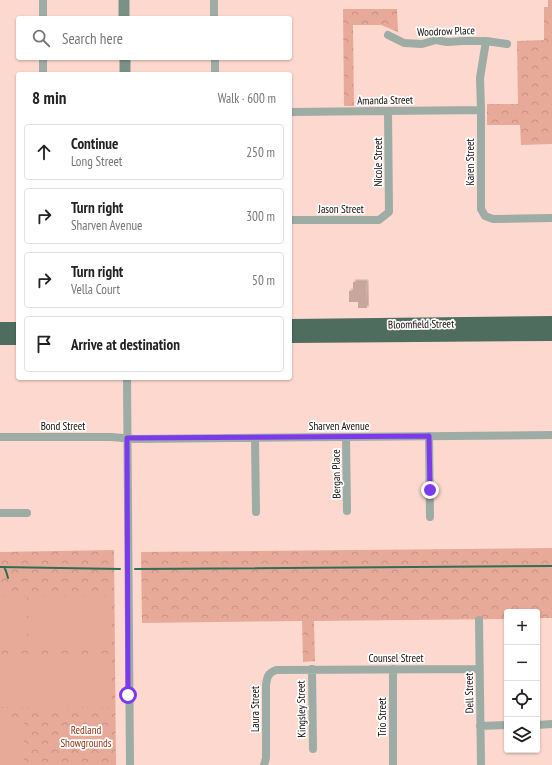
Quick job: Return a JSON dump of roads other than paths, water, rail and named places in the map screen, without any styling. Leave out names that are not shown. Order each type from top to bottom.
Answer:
[{"type":"highway","name":"Bloomfield Street","points":[[292,326],[552,323]]},
{"type":"highway","points":[[0,329],[16,329]]},
{"type":"highway","name":"Bloomfield Street","points":[[292,336],[552,334]]},
{"type":"highway","points":[[0,338],[16,338]]},
{"type":"street","points":[[43,0],[43,16]]},
{"type":"street","points":[[124,0],[124,16]]},
{"type":"street","points":[[214,0],[214,16]]},
{"type":"street","name":"Woodrow Place","points":[[388,35],[404,43],[422,44],[436,40],[447,42],[486,41],[507,44]]},
{"type":"street","name":"Karen Street","points":[[486,41],[480,71],[481,209],[485,216],[493,219],[552,218]]},
{"type":"street","points":[[43,60],[43,72]]},
{"type":"street","points":[[125,60],[125,72]]},
{"type":"street","points":[[215,60],[215,72]]},
{"type":"street","name":"Amanda Street","points":[[292,112],[481,110]]},
{"type":"street","name":"Nicole Street","points":[[388,111],[389,212]]},
{"type":"street","name":"Jason Street","points":[[292,220],[379,220],[389,212]]},
{"type":"street","points":[[127,380],[130,765]]},
{"type":"street","name":"Sharven Avenue","points":[[127,438],[552,435]]},
{"type":"street","points":[[429,436],[430,517]]},
{"type":"street","name":"Bond Street","points":[[0,437],[127,438]]},
{"type":"street","name":"Bergan Place","points":[[346,437],[347,511]]},
{"type":"street","points":[[255,438],[256,512]]},
{"type":"street","points":[[0,513],[27,512]]},
{"type":"street","name":"Dell Street","points":[[479,620],[481,765]]},
{"type":"street","name":"Counsel Street","points":[[312,670],[479,668]]},
{"type":"street","name":"Trio Street","points":[[393,669],[393,765]]},
{"type":"street","name":"Laura Street","points":[[264,765],[266,758],[266,678],[270,672],[276,670],[312,670]]},
{"type":"street","name":"Kingsley Street","points":[[312,670],[313,749]]},
{"type":"street","points":[[540,724],[552,724]]},
{"type":"street","points":[[480,726],[504,725]]},
{"type":"waterway","points":[[135,569],[552,566]]},
{"type":"waterway","points":[[0,567],[120,569]]},
{"type":"waterway","points":[[4,567],[8,578]]},
{"type":"park label","name":"Redland Showgrounds","points":[[86,736]]}]
